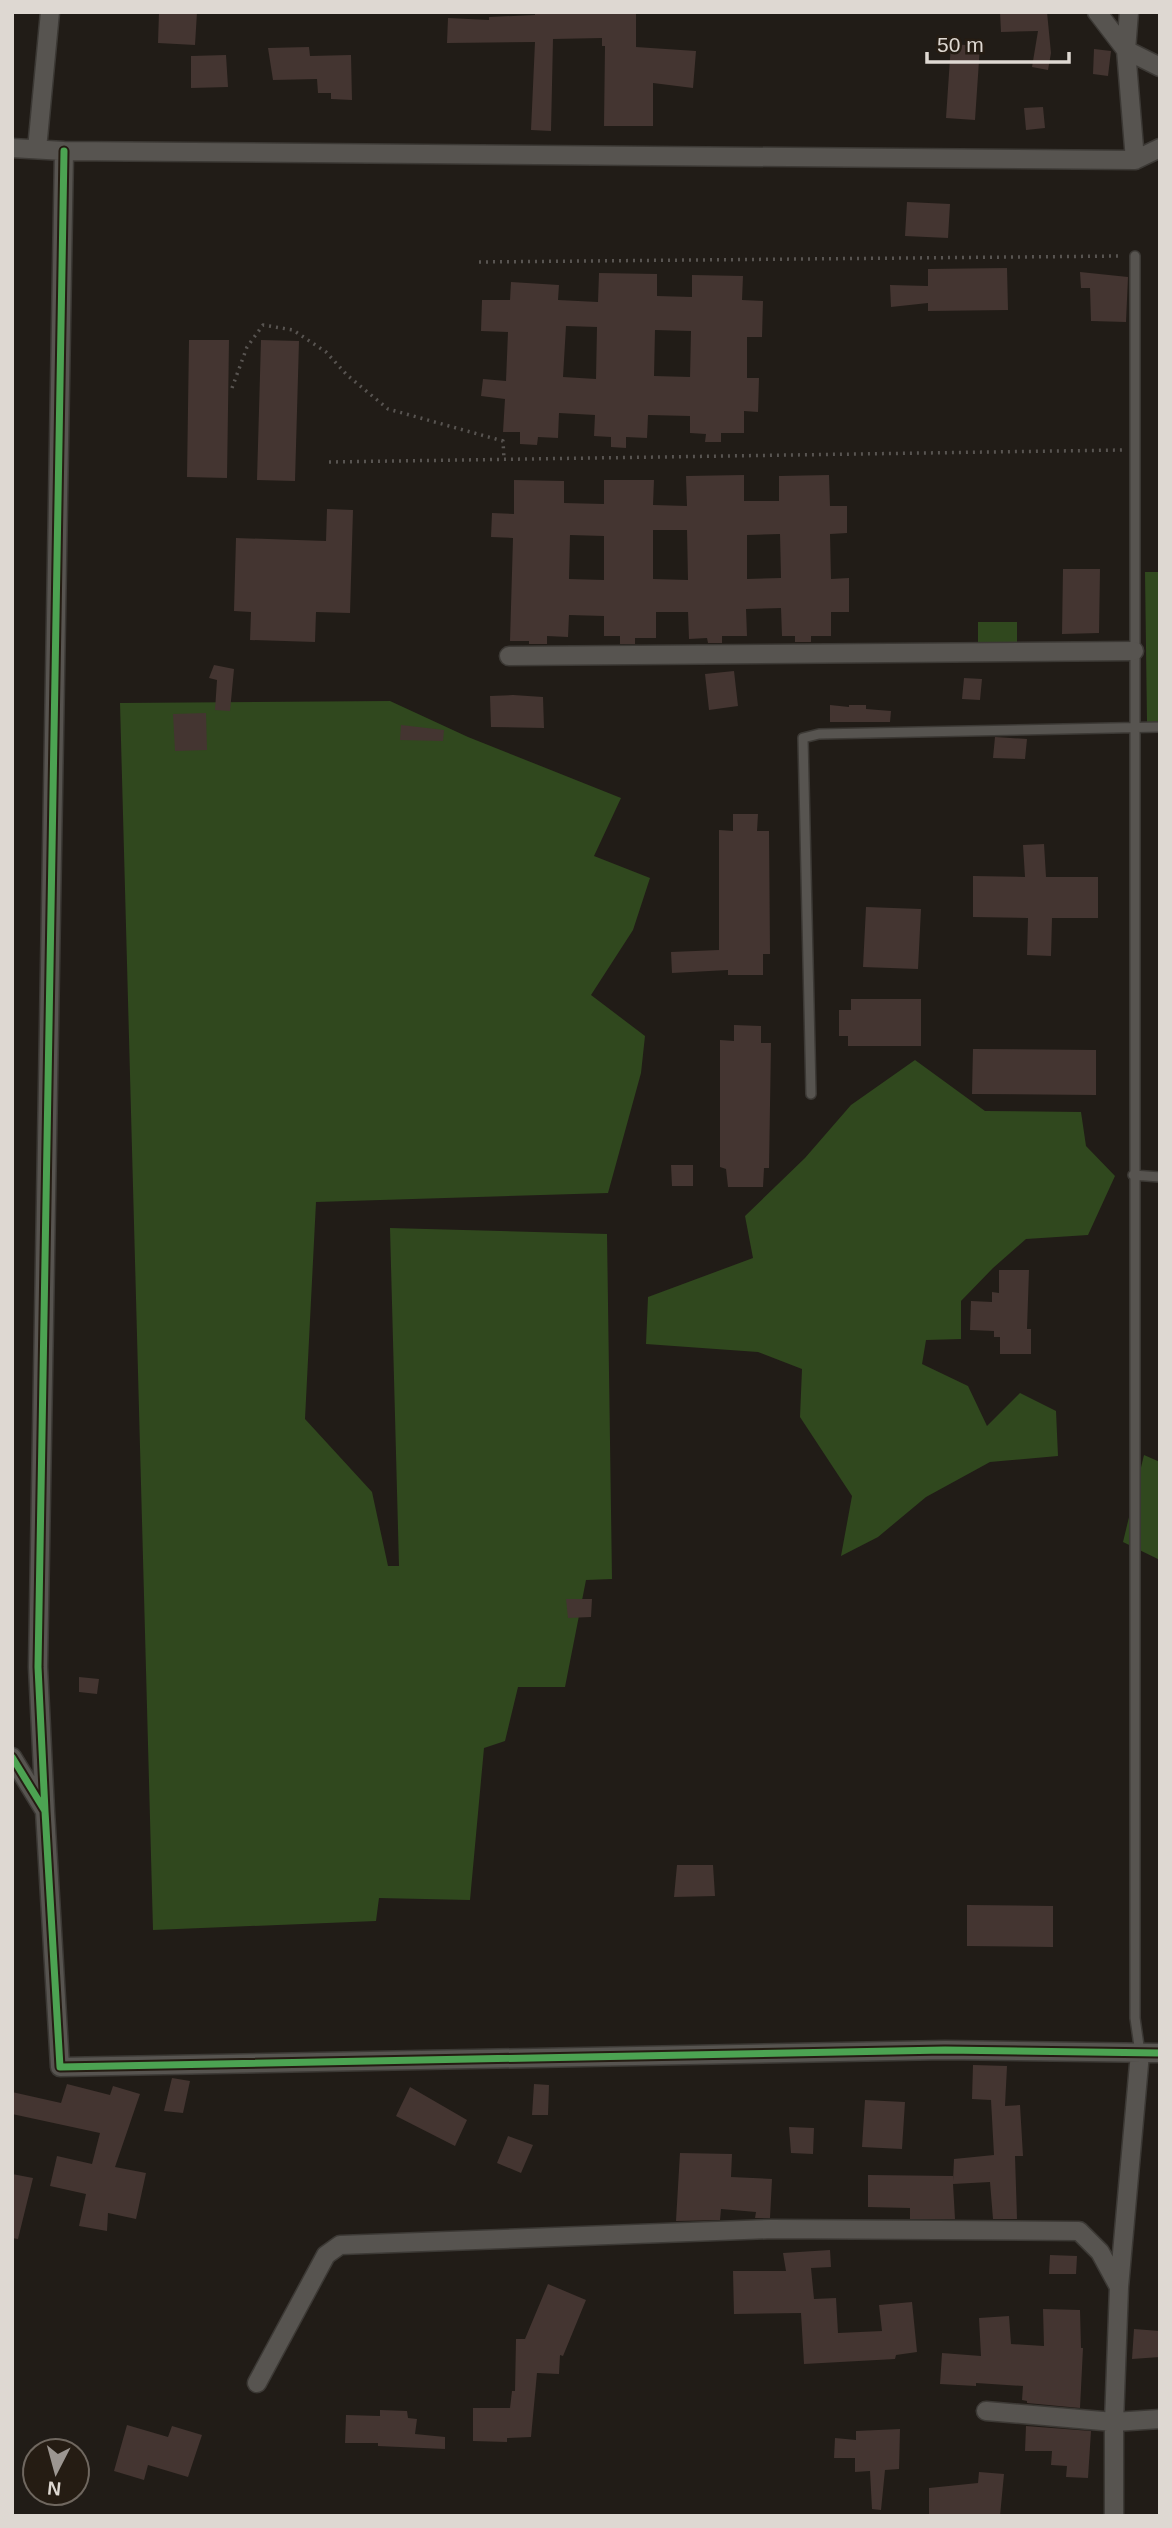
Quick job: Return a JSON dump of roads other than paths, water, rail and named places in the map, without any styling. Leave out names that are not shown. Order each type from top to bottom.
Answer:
[{"type":"street","points":[[37,149],[50,12]]},
{"type":"street","points":[[1097,12],[1126,50],[1160,67]]},
{"type":"street","points":[[1129,12],[1126,50],[1135,160]]},
{"type":"street","points":[[12,148],[64,151],[1135,160],[1160,148]]},
{"type":"street","points":[[64,151],[38,1667],[60,2067],[945,2050],[1160,2053]]},
{"type":"street","points":[[509,656],[1134,651]]},
{"type":"street","points":[[12,1757],[45,1811]]},
{"type":"street","points":[[1114,2516],[1119,2287],[1140,2053]]},
{"type":"street","points":[[257,2383],[326,2255],[341,2245],[772,2229],[1079,2231],[1100,2252],[1119,2287]]},
{"type":"street","points":[[986,2411],[1114,2422],[1160,2419]]},
{"type":"lane","points":[[1135,256],[1135,2018],[1140,2053]]},
{"type":"lane","points":[[811,1094],[803,738],[819,734],[1160,727]]},
{"type":"lane","points":[[1133,1175],[1160,1177]]}]
